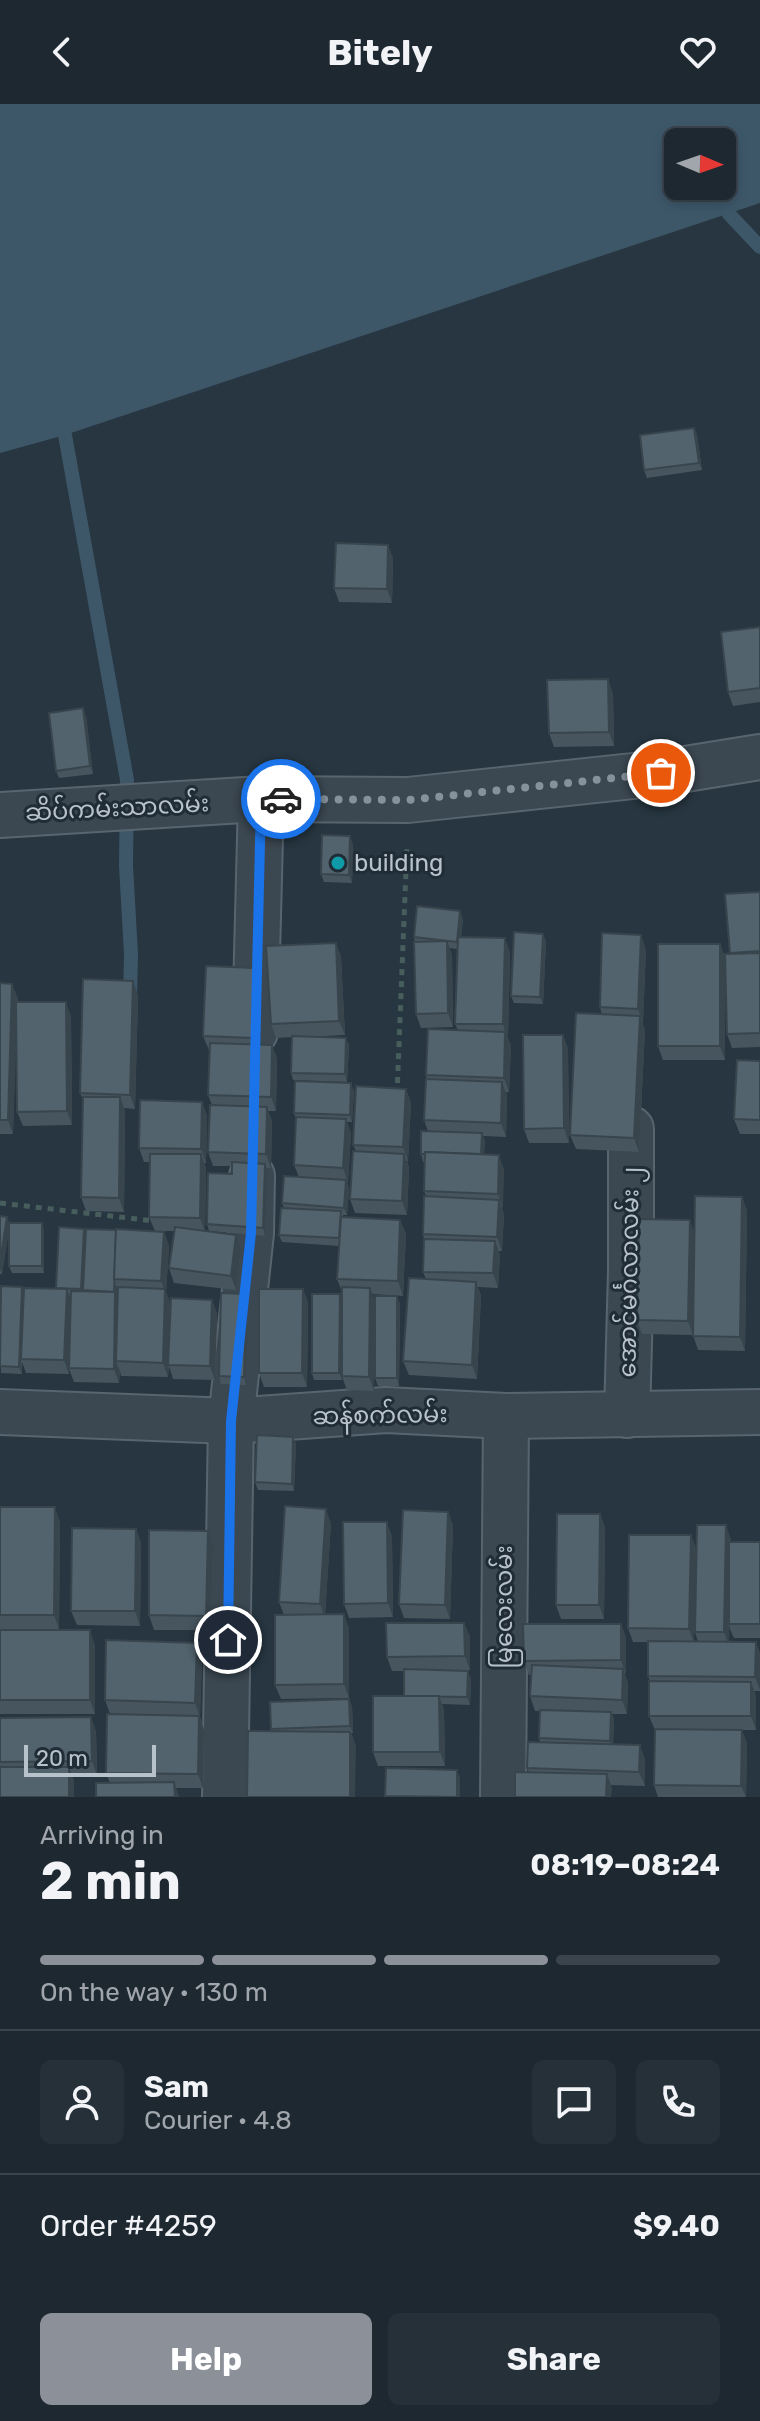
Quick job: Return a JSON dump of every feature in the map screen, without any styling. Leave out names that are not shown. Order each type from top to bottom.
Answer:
[{"type":"street","name":"ဆိပ်ကမ်းသာလမ်း","points":[[0,815],[261,799],[408,800],[661,773],[760,757]]},
{"type":"street","points":[[254,1078],[261,799]]},
{"type":"street","name":"အောင်မင်္ဂလာလမ်း ၂","points":[[627,1415],[631,1129]]},
{"type":"street","points":[[225,1797],[231,1421],[251,1233],[253,1140]]},
{"type":"street","name":"ဆန်စက်လမ်း","points":[[0,1412],[231,1421],[386,1410],[506,1416],[760,1412]]},
{"type":"street","name":"မြလေးလမ်း","points":[[503,1797],[506,1416]]},
{"type":"path","points":[[397,1103],[408,800]]},
{"type":"path","points":[[0,1203],[157,1222]]},
{"type":"water","points":[[0,104],[760,104],[760,203],[65,435],[0,453]]},
{"type":"building","points":[[694,428],[699,463],[644,470],[640,435]]},
{"type":"building","points":[[336,543],[388,545],[387,589],[334,588]]},
{"type":"building","points":[[760,627],[760,688],[728,692],[721,632]]},
{"type":"building","points":[[608,679],[609,732],[549,733],[547,680]]},
{"type":"building","points":[[83,708],[90,766],[56,771],[49,713]]},
{"type":"building","name":"building","points":[[322,835],[350,836],[349,875],[321,874]]},
{"type":"building","points":[[760,892],[760,951],[730,953],[725,894]]},
{"type":"building","points":[[417,906],[460,911],[457,942],[414,937]]},
{"type":"building","points":[[514,932],[543,934],[540,997],[511,996]]},
{"type":"building","points":[[602,933],[641,935],[638,1009],[600,1007]]},
{"type":"building","points":[[458,937],[505,938],[503,1024],[455,1024]]},
{"type":"building","points":[[447,941],[448,1013],[416,1014],[414,942]]},
{"type":"building","points":[[336,943],[339,1021],[271,1024],[266,946]]},
{"type":"building","points":[[658,944],[720,944],[720,1046],[658,1046]]},
{"type":"building","points":[[760,953],[760,1033],[727,1034],[725,954]]},
{"type":"building","points":[[206,966],[255,968],[253,1038],[203,1036]]},
{"type":"building","points":[[83,979],[133,981],[130,1095],[80,1093]]},
{"type":"building","points":[[0,983],[12,984],[8,1120],[0,1120]]},
{"type":"building","points":[[16,1002],[66,1002],[67,1111],[17,1112]]},
{"type":"building","points":[[576,1013],[640,1016],[634,1138],[570,1135]]},
{"type":"building","points":[[428,1029],[505,1032],[504,1078],[426,1075]]},
{"type":"building","points":[[523,1035],[563,1035],[564,1128],[524,1129]]},
{"type":"building","points":[[292,1036],[346,1038],[345,1074],[291,1073]]},
{"type":"building","points":[[210,1043],[272,1045],[271,1097],[208,1095]]},
{"type":"building","points":[[737,1060],[760,1061],[760,1120],[734,1119]]},
{"type":"building","points":[[426,1079],[502,1082],[501,1123],[424,1120]]},
{"type":"building","points":[[295,1081],[351,1083],[350,1115],[294,1113]]},
{"type":"building","points":[[356,1086],[406,1089],[403,1147],[353,1145]]},
{"type":"building","points":[[83,1097],[120,1097],[119,1198],[81,1197]]},
{"type":"building","points":[[140,1100],[202,1102],[201,1149],[139,1148]]},
{"type":"building","points":[[210,1105],[267,1107],[266,1154],[208,1152]]},
{"type":"building","points":[[296,1117],[346,1119],[343,1168],[294,1165]]},
{"type":"building","points":[[421,1131],[482,1133],[481,1154],[421,1154]]},
{"type":"building","points":[[353,1151],[404,1154],[402,1201],[350,1199]]},
{"type":"building","points":[[425,1152],[499,1155],[498,1194],[424,1191]]},
{"type":"building","points":[[150,1154],[201,1154],[200,1218],[149,1217]]},
{"type":"building","points":[[232,1162],[265,1164],[263,1228],[207,1224],[208,1173],[232,1174]]},
{"type":"building","points":[[284,1176],[346,1180],[344,1208],[282,1203]]},
{"type":"building","points":[[424,1196],[499,1200],[497,1237],[423,1234]]},
{"type":"building","points":[[695,1196],[742,1197],[740,1337],[693,1336]]},
{"type":"building","points":[[281,1208],[341,1211],[339,1238],[279,1235]]},
{"type":"building","points":[[0,1216],[7,1217],[0,1262]]},
{"type":"building","points":[[341,1217],[400,1220],[398,1281],[337,1279]]},
{"type":"building","points":[[639,1219],[690,1220],[688,1321],[637,1320]]},
{"type":"building","points":[[9,1223],[42,1223],[42,1266],[9,1266]]},
{"type":"building","points":[[59,1227],[84,1229],[81,1289],[56,1288]]},
{"type":"building","points":[[175,1227],[236,1235],[231,1276],[169,1268]]},
{"type":"building","points":[[86,1229],[116,1230],[114,1292],[83,1290]]},
{"type":"building","points":[[116,1229],[164,1232],[161,1281],[114,1279]]},
{"type":"building","points":[[424,1239],[495,1241],[493,1273],[423,1272]]},
{"type":"building","points":[[409,1278],[476,1282],[472,1365],[403,1361]]},
{"type":"building","points":[[1,1286],[22,1287],[19,1367],[0,1366]]},
{"type":"building","points":[[118,1287],[165,1289],[163,1363],[116,1361]]},
{"type":"building","points":[[342,1287],[370,1288],[369,1377],[342,1376]]},
{"type":"building","points":[[24,1288],[67,1289],[64,1360],[21,1359]]},
{"type":"building","points":[[259,1289],[303,1289],[302,1373],[259,1373]]},
{"type":"building","points":[[71,1291],[115,1292],[114,1369],[69,1368]]},
{"type":"building","points":[[221,1293],[246,1294],[244,1377],[219,1376]]},
{"type":"building","points":[[312,1294],[340,1294],[339,1373],[312,1373]]},
{"type":"building","points":[[375,1296],[397,1296],[397,1378],[375,1378]]},
{"type":"building","points":[[171,1298],[212,1300],[210,1366],[168,1365]]},
{"type":"building","points":[[257,1435],[293,1437],[292,1484],[255,1482]]},
{"type":"building","points":[[285,1506],[326,1509],[320,1604],[279,1602]]},
{"type":"building","points":[[0,1507],[55,1507],[54,1615],[0,1615]]},
{"type":"building","points":[[403,1510],[448,1512],[445,1605],[399,1604]]},
{"type":"building","points":[[557,1514],[600,1514],[599,1605],[556,1605]]},
{"type":"building","points":[[343,1522],[387,1522],[388,1603],[344,1604]]},
{"type":"building","points":[[697,1525],[726,1525],[724,1632],[695,1632]]},
{"type":"building","points":[[72,1528],[136,1529],[135,1611],[71,1611]]},
{"type":"building","points":[[149,1530],[208,1531],[206,1616],[149,1615]]},
{"type":"building","points":[[629,1535],[691,1535],[689,1629],[628,1628]]},
{"type":"building","points":[[729,1542],[760,1542],[760,1624],[729,1624]]},
{"type":"building","points":[[344,1614],[344,1684],[275,1685],[275,1615]]},
{"type":"building","points":[[386,1623],[464,1623],[465,1656],[387,1657]]},
{"type":"building","points":[[523,1624],[621,1624],[621,1660],[524,1661]]},
{"type":"building","points":[[0,1630],[90,1630],[90,1700],[0,1700]]},
{"type":"building","points":[[106,1640],[197,1643],[195,1703],[105,1700]]},
{"type":"building","points":[[648,1641],[756,1642],[755,1677],[648,1676]]},
{"type":"building","points":[[532,1665],[623,1669],[622,1700],[530,1696]]},
{"type":"building","points":[[404,1669],[468,1671],[467,1697],[404,1696]]},
{"type":"building","points":[[649,1681],[751,1682],[751,1716],[649,1716]]},
{"type":"building","points":[[373,1696],[439,1696],[440,1752],[373,1752]]},
{"type":"building","points":[[349,1699],[350,1726],[271,1729],[270,1702]]},
{"type":"building","points":[[540,1710],[611,1712],[610,1741],[539,1738]]},
{"type":"building","points":[[107,1714],[199,1716],[198,1774],[106,1773]]},
{"type":"building","points":[[91,1717],[92,1761],[0,1762],[0,1718]]},
{"type":"building","points":[[655,1729],[742,1730],[741,1786],[654,1785]]},
{"type":"building","points":[[248,1731],[350,1732],[350,1797],[247,1797]]},
{"type":"building","points":[[528,1742],[640,1745],[639,1772],[527,1768]]},
{"type":"building","points":[[0,1767],[69,1767],[69,1797],[0,1797]]},
{"type":"building","points":[[386,1768],[457,1770],[457,1797],[385,1796]]},
{"type":"building","points":[[515,1772],[607,1774],[606,1797],[515,1797]]},
{"type":"building","points":[[174,1782],[175,1797],[96,1797],[96,1783]]},
{"type":"waterway","points":[[729,214],[760,247]]},
{"type":"waterway","points":[[65,435],[127,780],[130,997]]},
{"type":"way so far","points":[[281,799],[408,800],[661,773]]},
{"type":"place","name":"building","points":[[338,863]]},
{"type":"route","points":[[228,1640],[231,1421],[251,1233],[261,799],[281,799]]}]
